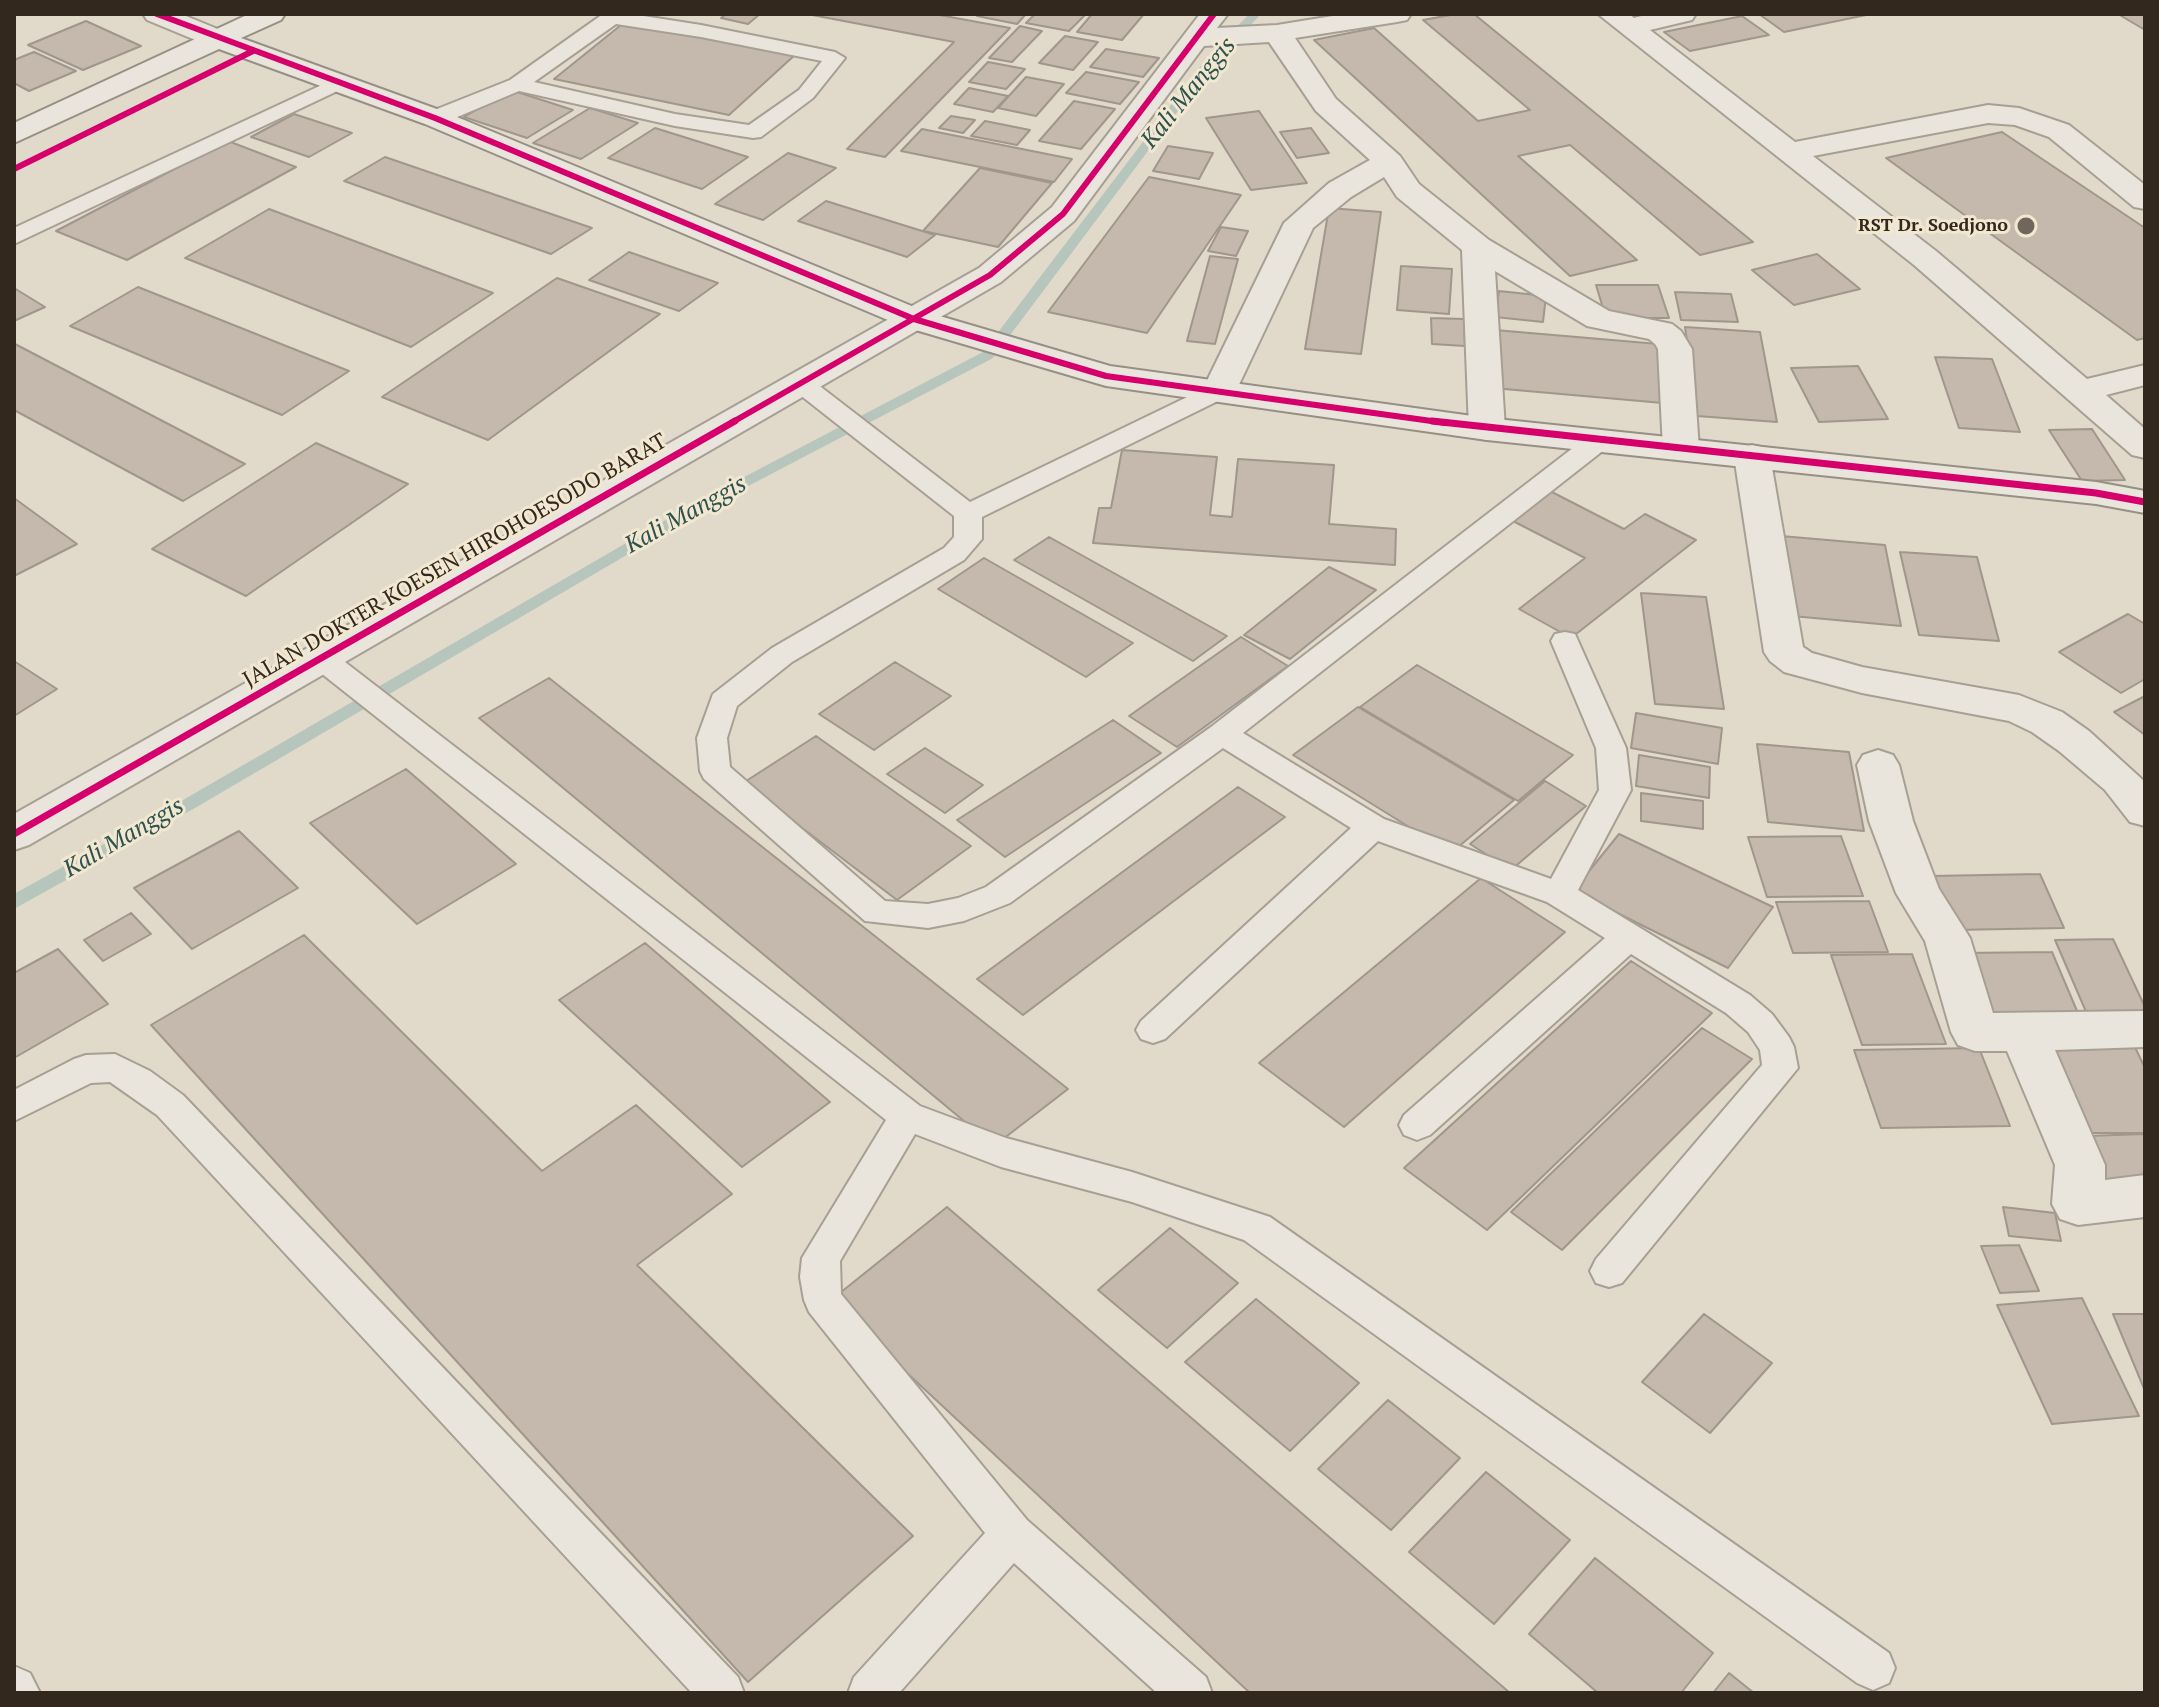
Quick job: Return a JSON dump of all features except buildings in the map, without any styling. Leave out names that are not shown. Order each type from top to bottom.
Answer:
[{"type":"street","points":[[157,14],[435,118],[914,319],[1106,376],[1487,429],[2096,493],[2145,502]]},
{"type":"street","points":[[14,134],[271,14]]},
{"type":"street","points":[[1207,30],[1263,34],[1397,14]]},
{"type":"street","points":[[1620,21],[1682,14]]},
{"type":"street","points":[[1620,21],[1925,258],[2145,447]]},
{"type":"street","name":"JALAN DOKTER KOESEN HIROHOESODO BARAT","points":[[14,834],[990,275],[1063,214],[1207,30]]},
{"type":"street","points":[[1263,34],[1326,105],[1389,162],[1408,190],[1478,247],[1599,319],[1660,331],[1669,338],[1675,349],[1681,449]]},
{"type":"street","points":[[1788,152],[1988,114],[2019,117],[2059,131],[2145,200]]},
{"type":"street","points":[[1219,391],[1300,223],[1340,190],[1389,162]]},
{"type":"street","points":[[1478,247],[1487,429]]},
{"type":"street","points":[[2081,391],[2145,375]]},
{"type":"street","points":[[1752,456],[1784,652],[1798,663],[1862,680],[2019,709],[2047,722],[2074,741],[2120,780],[2145,811]]},
{"type":"street","points":[[1878,765],[1891,821],[1918,893],[1947,938],[1975,1032],[2145,1029]]},
{"type":"street","points":[[2023,1032],[2080,1165],[2078,1204],[2145,1196]]},
{"type":"lane","points":[[435,118],[517,84],[612,16],[835,58],[806,94],[753,132],[675,120],[517,84]]},
{"type":"lane","points":[[14,237],[341,82]]},
{"type":"lane","points":[[799,382],[968,513]]},
{"type":"lane","points":[[968,513],[1219,391]]},
{"type":"lane","points":[[968,513],[968,539],[954,554],[782,655],[724,701],[712,738],[715,771],[877,912],[928,916],[964,909],[998,895],[1222,734],[1600,440]]},
{"type":"lane","points":[[1559,894],[1615,790],[1611,748],[1565,641]]},
{"type":"lane","points":[[322,659],[907,1116],[1001,1152],[1132,1187],[1257,1228],[1873,1668]]},
{"type":"lane","points":[[1222,734],[1373,827],[1559,894],[1738,1004],[1760,1023],[1777,1047],[1780,1068],[1609,1271]]},
{"type":"lane","points":[[1153,1030],[1373,827]]},
{"type":"lane","points":[[1417,1125],[1627,938]]},
{"type":"lane","points":[[14,1107],[86,1069],[115,1068],[170,1105],[717,1691]]},
{"type":"lane","points":[[907,1116],[821,1258],[819,1277],[823,1300],[1012,1534],[1190,1693]]},
{"type":"lane","points":[[870,1693],[1012,1534]]},
{"type":"lane","points":[[14,1688],[18,1693]]},
{"type":"waterway","name":"Kali Manggis","points":[[14,902],[189,804],[707,502],[988,355],[1207,65],[1255,14]]},
{"type":"cycle path","points":[[157,14],[435,118],[914,319],[1106,376],[1487,429],[2096,493],[2145,502]]},
{"type":"cycle path","points":[[14,834],[990,275],[1063,214],[1214,14]]},
{"type":"cycle path","points":[[14,169],[253,51]]},
{"type":"place","name":"RST Dr. Soedjono","points":[[2026,226]]}]
